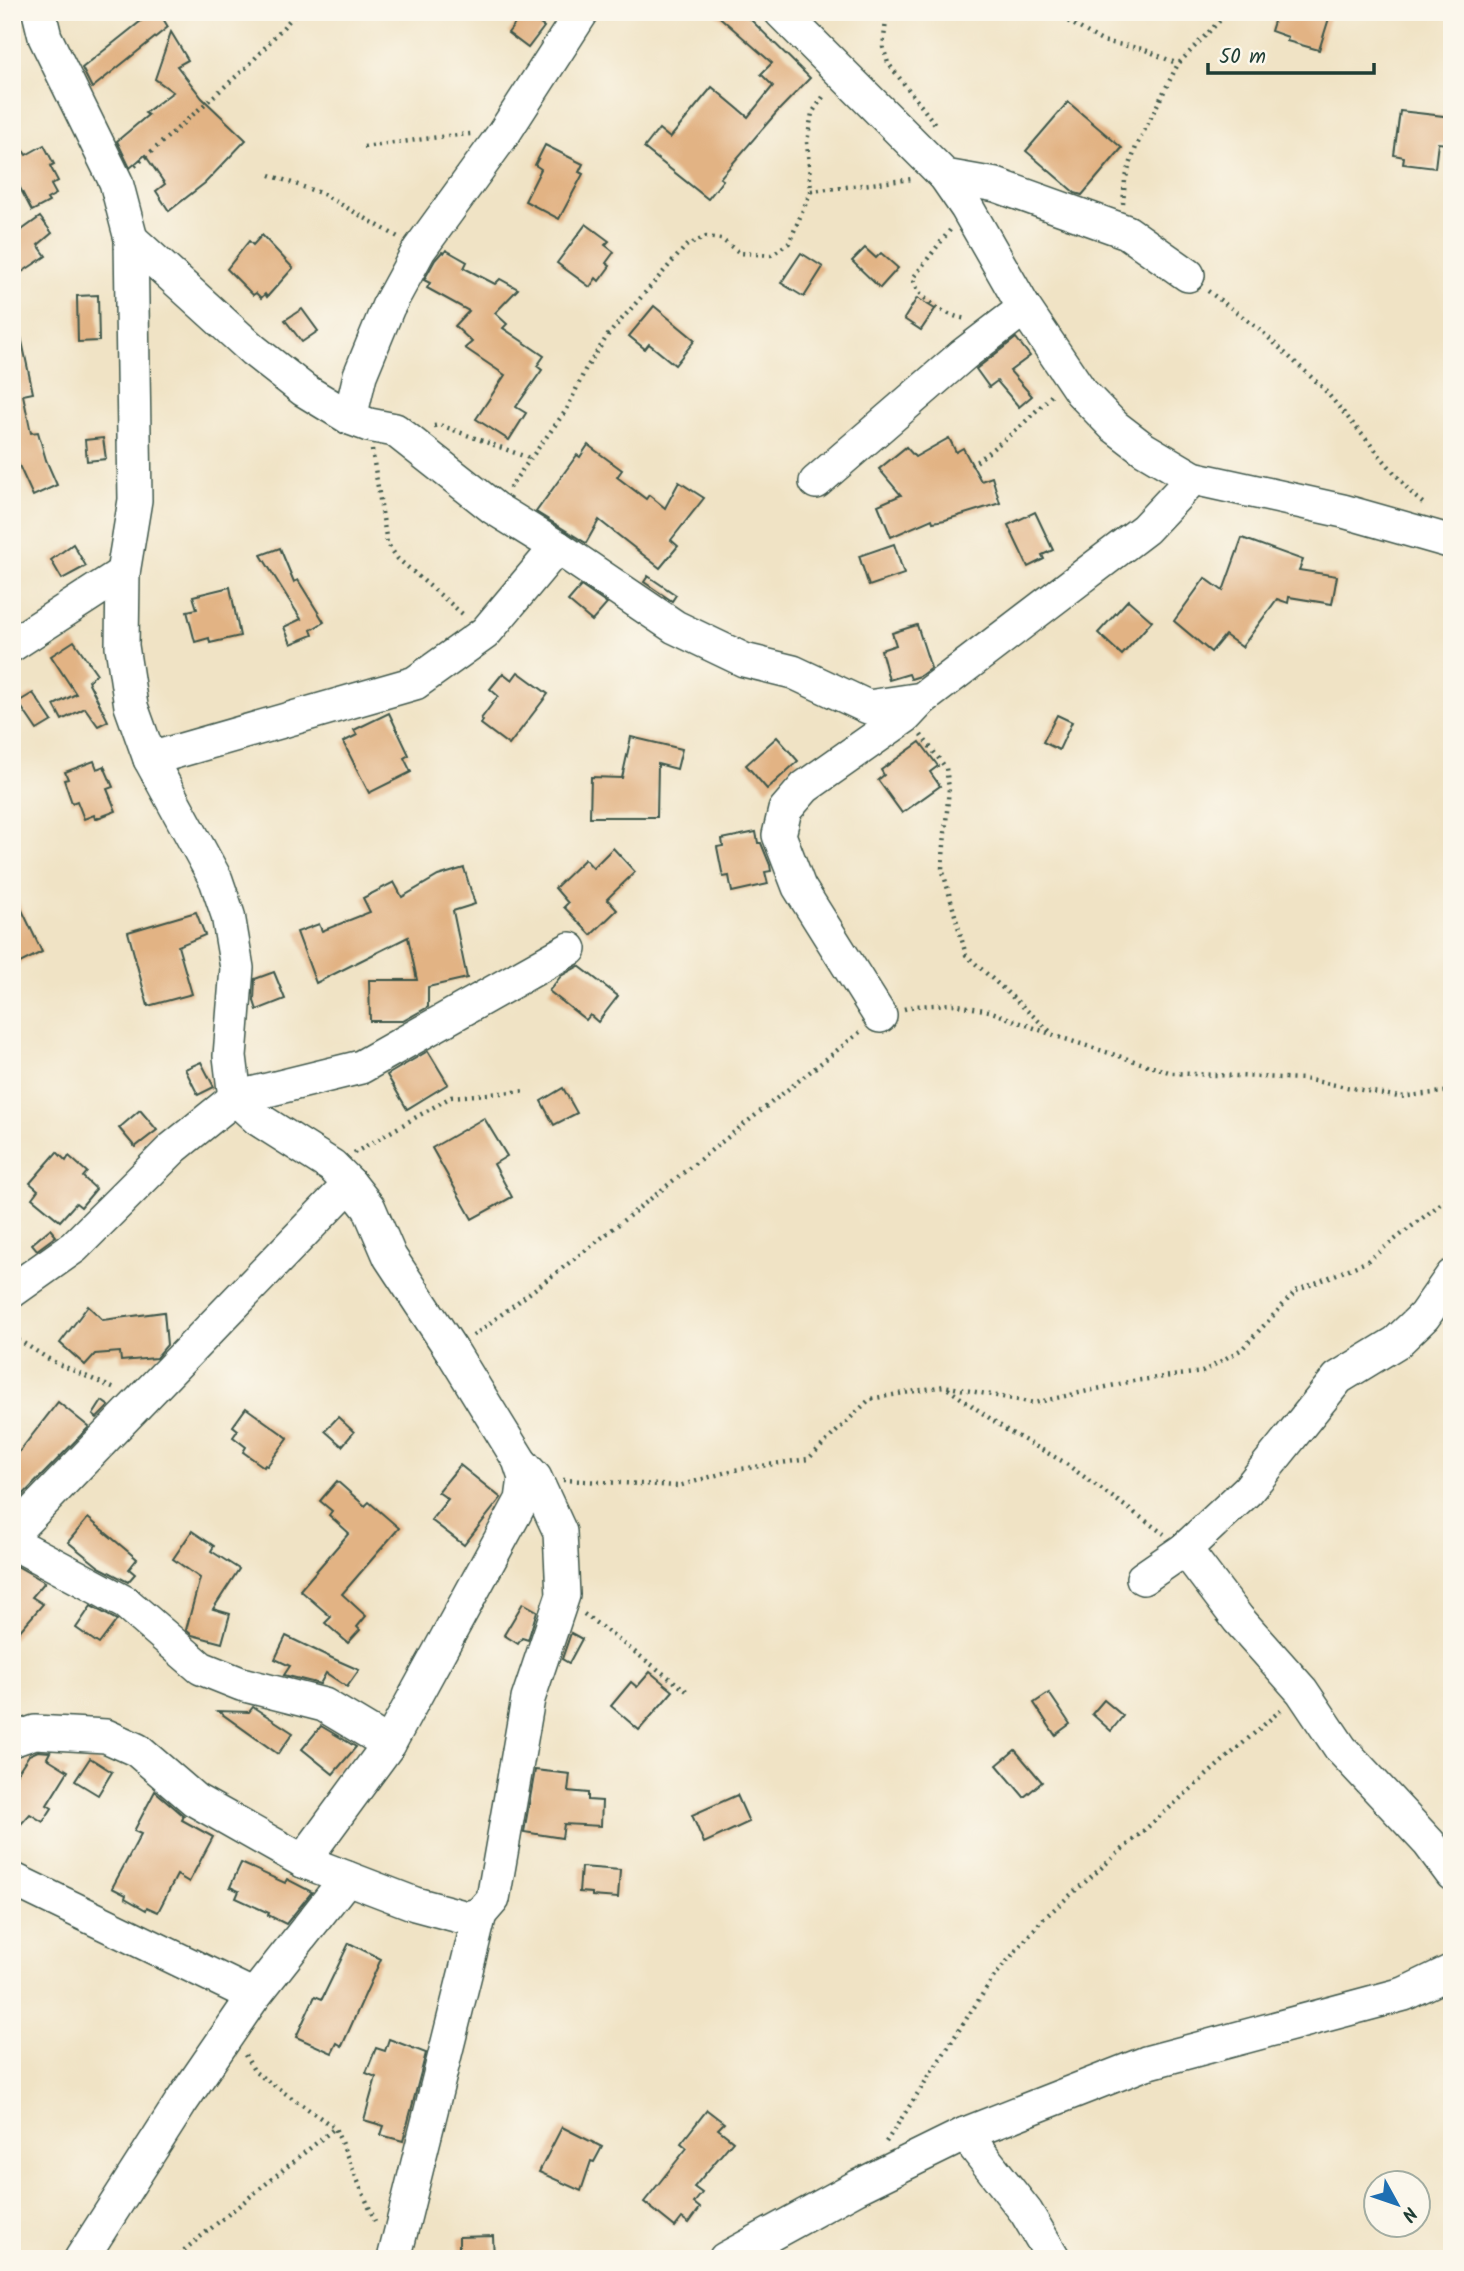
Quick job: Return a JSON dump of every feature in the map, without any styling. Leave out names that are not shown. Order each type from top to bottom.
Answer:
[{"type":"street","points":[[39,12],[45,37],[116,182],[131,239],[135,500],[123,573],[122,646],[131,706],[150,759],[216,880],[228,915],[236,968],[230,1056],[235,1098],[258,1119],[341,1175],[369,1208],[390,1257],[527,1469],[560,1532],[563,1595],[528,1699],[493,1899],[480,1914],[394,2259]]},
{"type":"street","points":[[371,424],[364,364],[388,307],[419,250],[504,133],[583,12]]},
{"type":"street","points":[[781,12],[945,176],[967,208],[1019,311],[1081,392],[1114,426],[1144,449],[1193,478],[1343,511],[1452,542]]},
{"type":"street","points":[[945,176],[996,185],[1127,232],[1188,275]]},
{"type":"street","points":[[131,239],[253,349],[304,390],[371,424],[675,627],[744,660],[793,671],[868,707],[914,708]]},
{"type":"street","points":[[816,482],[963,355],[1019,311]]},
{"type":"street","points":[[880,1016],[799,887],[779,835],[785,810],[805,787],[914,708],[1145,529],[1193,478]]},
{"type":"street","points":[[150,759],[415,683],[485,633],[557,547]]},
{"type":"street","points":[[12,645],[123,573]]},
{"type":"street","points":[[12,1292],[74,1247],[173,1148],[235,1098],[361,1067],[570,949]]},
{"type":"street","points":[[12,1534],[139,1400],[341,1175]]},
{"type":"street","points":[[1143,1578],[1185,1549],[1248,1490],[1338,1378],[1397,1342],[1424,1316],[1452,1276]]},
{"type":"street","points":[[303,1861],[389,1744],[522,1500],[527,1469]]},
{"type":"street","points":[[12,1542],[126,1603],[201,1668],[241,1684],[324,1705],[389,1744]]},
{"type":"street","points":[[1185,1549],[1238,1619],[1302,1691],[1341,1749],[1429,1843],[1452,1874]]},
{"type":"street","points":[[12,1740],[35,1731],[106,1737],[137,1751],[195,1800],[303,1861],[415,1904],[467,1918],[480,1914]]},
{"type":"street","points":[[81,2259],[180,2104],[254,1996],[347,1878]]},
{"type":"street","points":[[12,1879],[254,1996]]},
{"type":"street","points":[[725,2259],[857,2187],[965,2134],[1146,2063],[1404,1994],[1452,1971]]},
{"type":"street","points":[[965,2134],[1026,2211],[1054,2259]]},
{"type":"path","points":[[116,182],[249,65],[297,12]]},
{"type":"path","points":[[887,12],[883,47],[888,63],[937,127]]},
{"type":"path","points":[[1058,12],[1064,19],[1102,41],[1143,49],[1178,64]]},
{"type":"path","points":[[1127,232],[1123,208],[1125,180],[1136,147],[1178,64],[1228,12]]},
{"type":"path","points":[[494,508],[567,409],[584,370],[608,335],[686,246],[706,237],[721,239],[740,253],[771,255],[789,243],[811,191],[807,142],[812,113],[842,71]]},
{"type":"path","points":[[364,148],[447,135],[504,133]]},
{"type":"path","points":[[270,175],[323,194],[419,250]]},
{"type":"path","points":[[811,191],[945,176]]},
{"type":"path","points":[[967,208],[912,278],[915,286],[943,313],[965,319],[1019,311]]},
{"type":"path","points":[[1188,275],[1259,329],[1322,387],[1414,496],[1433,511]]},
{"type":"path","points":[[971,466],[1021,426],[1071,377]]},
{"type":"path","points":[[485,633],[398,559],[387,543],[371,424],[440,425],[530,458]]},
{"type":"path","points":[[914,708],[946,768],[949,788],[942,868],[966,955],[1056,1036]]},
{"type":"path","points":[[452,1351],[590,1247],[880,1016],[915,1006],[953,1004],[989,1011],[1056,1036],[1172,1073],[1304,1079],[1399,1097],[1452,1091]]},
{"type":"path","points":[[341,1175],[451,1097],[526,1091]]},
{"type":"path","points":[[527,1469],[679,1486],[734,1470],[807,1459],[870,1399],[944,1386],[1034,1403],[1133,1381],[1202,1372],[1242,1349],[1296,1291],[1366,1262],[1452,1195]]},
{"type":"path","points":[[12,1336],[52,1360],[139,1400]]},
{"type":"path","points":[[944,1386],[1008,1431],[1062,1461],[1185,1549]]},
{"type":"path","points":[[563,1595],[586,1616],[688,1692]]},
{"type":"path","points":[[880,2152],[993,1978],[1042,1920],[1302,1691]]},
{"type":"path","points":[[231,2030],[255,2072],[335,2128],[376,2222]]},
{"type":"path","points":[[173,2259],[335,2128]]},
{"type":"building","points":[[136,12],[159,12],[168,27],[92,88],[82,68],[141,21]]},
{"type":"building","points":[[524,12],[544,27],[528,48],[508,33]]},
{"type":"building","points":[[714,12],[743,12],[810,78],[720,178],[723,180],[708,199],[644,148],[659,129],[670,138],[712,87],[748,117],[773,86],[761,74],[772,63]]},
{"type":"building","points":[[1277,12],[1331,12],[1319,50],[1287,41],[1288,37],[1271,31]]},
{"type":"building","points":[[171,32],[188,60],[177,66],[202,98],[246,140],[205,183],[169,211],[156,191],[165,184],[145,155],[130,168],[117,141],[148,115],[145,113],[173,92],[155,79]]},
{"type":"building","points":[[1068,102],[1122,148],[1082,195],[1075,193],[1026,151]]},
{"type":"building","points":[[1400,111],[1452,117],[1448,144],[1438,143],[1435,168],[1403,164],[1404,157],[1394,155]]},
{"type":"building","points":[[12,132],[26,155],[44,145],[54,164],[50,166],[58,181],[51,185],[56,194],[47,199],[49,202],[32,211],[19,186],[12,190]]},
{"type":"building","points":[[545,145],[583,164],[579,172],[583,174],[559,219],[525,201],[541,169],[535,165]]},
{"type":"building","points":[[40,217],[52,233],[38,245],[46,256],[22,272],[12,258],[12,237]]},
{"type":"building","points":[[586,224],[609,241],[605,245],[614,252],[606,263],[610,266],[599,281],[596,278],[590,287],[557,263]]},
{"type":"building","points":[[262,235],[293,268],[267,297],[265,294],[261,298],[256,293],[253,295],[227,269],[249,241],[253,245]]},
{"type":"building","points":[[865,248],[876,258],[881,253],[898,268],[880,288],[852,261]]},
{"type":"building","points":[[446,250],[467,262],[464,268],[495,284],[500,279],[518,289],[495,313],[507,324],[503,328],[544,356],[537,366],[542,370],[516,407],[526,413],[509,440],[476,419],[505,375],[465,348],[472,342],[455,326],[469,311],[427,288],[430,283],[424,280],[435,260]]},
{"type":"building","points":[[801,253],[823,267],[804,297],[781,283]]},
{"type":"building","points":[[98,295],[99,341],[78,342],[77,296]]},
{"type":"building","points":[[917,298],[935,309],[921,330],[904,319]]},
{"type":"building","points":[[654,306],[695,340],[675,365],[649,344],[645,349],[629,336]]},
{"type":"building","points":[[302,309],[318,331],[302,342],[285,320]]},
{"type":"building","points":[[12,332],[20,332],[33,393],[23,395],[31,433],[38,432],[57,485],[33,496],[17,461],[12,463]]},
{"type":"building","points":[[1016,338],[1030,356],[1010,371],[1032,396],[1019,407],[997,381],[989,387],[976,369]]},
{"type":"building","points":[[103,438],[106,459],[87,461],[85,440]]},
{"type":"building","points":[[949,438],[956,452],[963,448],[981,481],[992,477],[1000,503],[945,520],[933,522],[932,519],[891,537],[878,505],[901,495],[879,469],[906,447],[915,457]]},
{"type":"building","points":[[588,445],[622,470],[617,477],[646,499],[649,495],[665,508],[679,482],[704,498],[671,540],[678,546],[660,568],[599,520],[586,543],[536,512],[577,455],[580,457]]},
{"type":"building","points":[[1035,512],[1053,550],[1042,555],[1044,559],[1028,567],[1008,525]]},
{"type":"building","points":[[1242,538],[1303,560],[1299,570],[1337,576],[1332,604],[1289,597],[1288,603],[1277,599],[1242,647],[1225,635],[1211,652],[1174,621],[1205,578],[1223,591]]},
{"type":"building","points":[[73,544],[86,566],[62,579],[51,560]]},
{"type":"building","points":[[894,544],[904,574],[869,586],[859,556]]},
{"type":"building","points":[[280,548],[294,582],[298,580],[324,622],[311,630],[313,635],[291,644],[284,627],[301,619],[261,555]]},
{"type":"building","points":[[648,576],[676,595],[672,601],[644,582]]},
{"type":"building","points":[[581,586],[607,604],[592,621],[568,601]]},
{"type":"building","points":[[230,587],[240,636],[210,643],[209,638],[195,642],[187,611],[197,609],[193,596]]},
{"type":"building","points":[[1128,600],[1152,621],[1122,655],[1098,633]]},
{"type":"building","points":[[917,625],[931,668],[911,679],[909,674],[889,680],[881,650],[896,645],[892,633]]},
{"type":"building","points":[[74,641],[97,674],[88,681],[108,721],[98,726],[85,708],[62,720],[54,705],[76,694],[51,656]]},
{"type":"building","points":[[518,672],[548,694],[509,745],[481,724],[481,719],[498,696],[490,689],[503,673],[512,680]]},
{"type":"building","points":[[33,693],[52,721],[37,730],[18,702]]},
{"type":"building","points":[[389,713],[409,755],[404,758],[411,772],[369,793],[343,742],[357,735],[354,730]]},
{"type":"building","points":[[1057,715],[1072,722],[1059,750],[1043,742]]},
{"type":"building","points":[[631,737],[682,749],[677,769],[658,764],[657,817],[590,817],[591,777],[622,778]]},
{"type":"building","points":[[777,737],[798,761],[767,789],[746,765]]},
{"type":"building","points":[[920,742],[938,766],[930,772],[940,786],[902,813],[878,780],[884,775],[881,770]]},
{"type":"building","points":[[94,761],[97,769],[104,766],[113,787],[107,789],[116,811],[95,819],[94,815],[84,819],[77,801],[72,803],[64,780],[68,779],[65,772]]},
{"type":"building","points":[[756,832],[758,843],[761,843],[770,865],[771,871],[765,872],[768,884],[732,892],[729,876],[723,877],[717,847],[723,846],[722,839]]},
{"type":"building","points":[[613,848],[635,872],[607,899],[617,910],[591,935],[564,907],[568,903],[555,888],[585,859],[593,868]]},
{"type":"building","points":[[464,868],[475,904],[453,911],[467,978],[428,987],[428,1007],[403,1021],[370,1021],[369,980],[417,980],[408,937],[316,983],[297,932],[319,924],[322,931],[370,912],[363,898],[394,882],[402,897],[438,876]]},
{"type":"building","points":[[12,889],[42,952],[12,967]]},
{"type":"building","points":[[196,912],[205,935],[178,946],[192,994],[148,1006],[128,932]]},
{"type":"building","points":[[579,966],[618,996],[598,1022],[590,1015],[586,1020],[549,991],[561,976]]},
{"type":"building","points":[[274,972],[285,999],[257,1010],[254,1001],[255,979]]},
{"type":"building","points":[[428,1051],[448,1084],[407,1109],[387,1075]]},
{"type":"building","points":[[201,1062],[214,1087],[198,1095],[185,1069]]},
{"type":"building","points":[[563,1088],[577,1113],[554,1125],[541,1101]]},
{"type":"building","points":[[140,1110],[157,1130],[135,1147],[119,1128]]},
{"type":"building","points":[[484,1118],[507,1156],[494,1164],[512,1197],[472,1219],[432,1148]]},
{"type":"building","points":[[57,1152],[66,1161],[69,1156],[87,1172],[83,1177],[96,1189],[81,1207],[76,1203],[60,1221],[32,1198],[38,1190],[30,1183]]},
{"type":"building","points":[[50,1229],[56,1236],[37,1250],[32,1244]]},
{"type":"building","points":[[88,1306],[103,1320],[164,1312],[167,1345],[156,1358],[121,1361],[120,1352],[95,1354],[85,1365],[60,1343]]},
{"type":"building","points":[[102,1401],[109,1406],[97,1418],[93,1415]]},
{"type":"building","points":[[58,1402],[89,1427],[12,1506],[12,1461]]},
{"type":"building","points":[[246,1408],[288,1438],[264,1467],[243,1452],[246,1447],[233,1437],[238,1430],[233,1426]]},
{"type":"building","points":[[338,1417],[354,1432],[342,1446],[325,1431]]},
{"type":"building","points":[[460,1465],[501,1498],[464,1545],[431,1520],[448,1499],[438,1492]]},
{"type":"building","points":[[337,1481],[365,1506],[369,1502],[399,1528],[342,1594],[366,1616],[357,1627],[360,1630],[348,1643],[325,1623],[331,1617],[300,1590],[349,1533],[329,1515],[332,1511],[320,1501]]},
{"type":"building","points":[[88,1518],[137,1559],[129,1569],[135,1574],[128,1582],[99,1567],[68,1542]]},
{"type":"building","points":[[192,1531],[214,1546],[211,1551],[239,1569],[213,1609],[230,1614],[222,1643],[192,1635],[186,1630],[200,1578],[173,1559]]},
{"type":"building","points":[[15,1565],[45,1582],[32,1597],[43,1604],[12,1640],[12,1569]]},
{"type":"building","points":[[523,1603],[537,1611],[528,1640],[522,1638],[518,1644],[504,1635]]},
{"type":"building","points":[[91,1606],[117,1620],[99,1644],[76,1628]]},
{"type":"building","points":[[571,1633],[582,1639],[569,1663],[562,1659]]},
{"type":"building","points":[[286,1636],[359,1670],[347,1687],[326,1673],[320,1684],[284,1675],[290,1666],[275,1659]]},
{"type":"building","points":[[650,1672],[673,1691],[639,1730],[611,1706],[631,1682],[637,1687]]},
{"type":"building","points":[[1049,1693],[1070,1724],[1055,1735],[1034,1703]]},
{"type":"building","points":[[1104,1700],[1123,1716],[1111,1731],[1092,1714]]},
{"type":"building","points":[[253,1707],[293,1733],[278,1754],[218,1711],[249,1712]]},
{"type":"building","points":[[321,1726],[356,1747],[333,1774],[302,1749]]},
{"type":"building","points":[[1015,1750],[1042,1782],[1024,1797],[997,1765]]},
{"type":"building","points":[[38,1751],[50,1752],[47,1758],[68,1771],[47,1805],[52,1808],[43,1822],[30,1814],[12,1834],[12,1781],[29,1755]]},
{"type":"building","points":[[90,1758],[112,1772],[98,1795],[75,1781]]},
{"type":"building","points":[[535,1770],[570,1774],[568,1791],[588,1793],[588,1800],[602,1801],[601,1826],[564,1824],[562,1838],[524,1832]]},
{"type":"building","points":[[155,1791],[184,1816],[182,1820],[213,1837],[189,1882],[177,1875],[158,1912],[147,1907],[146,1910],[112,1888],[141,1834],[134,1831]]},
{"type":"building","points":[[737,1795],[749,1822],[704,1843],[692,1815]]},
{"type":"building","points":[[241,1863],[285,1883],[287,1879],[312,1892],[286,1924],[236,1898],[239,1891],[230,1887]]},
{"type":"building","points":[[581,1867],[620,1870],[618,1898],[579,1892]]},
{"type":"building","points":[[349,1943],[381,1959],[342,2046],[337,2043],[332,2053],[296,2037],[315,1996],[322,1999]]},
{"type":"building","points":[[389,2039],[426,2053],[403,2141],[381,2135],[384,2126],[364,2120],[376,2077],[366,2073],[376,2048],[385,2051]]},
{"type":"building","points":[[707,2110],[724,2123],[718,2129],[733,2141],[694,2187],[702,2193],[694,2203],[700,2208],[689,2223],[682,2218],[675,2227],[644,2202],[687,2148],[681,2143]]},
{"type":"building","points":[[562,2127],[602,2147],[594,2162],[591,2161],[581,2191],[539,2172]]},
{"type":"building","points":[[493,2236],[494,2259],[459,2259],[459,2237]]}]
